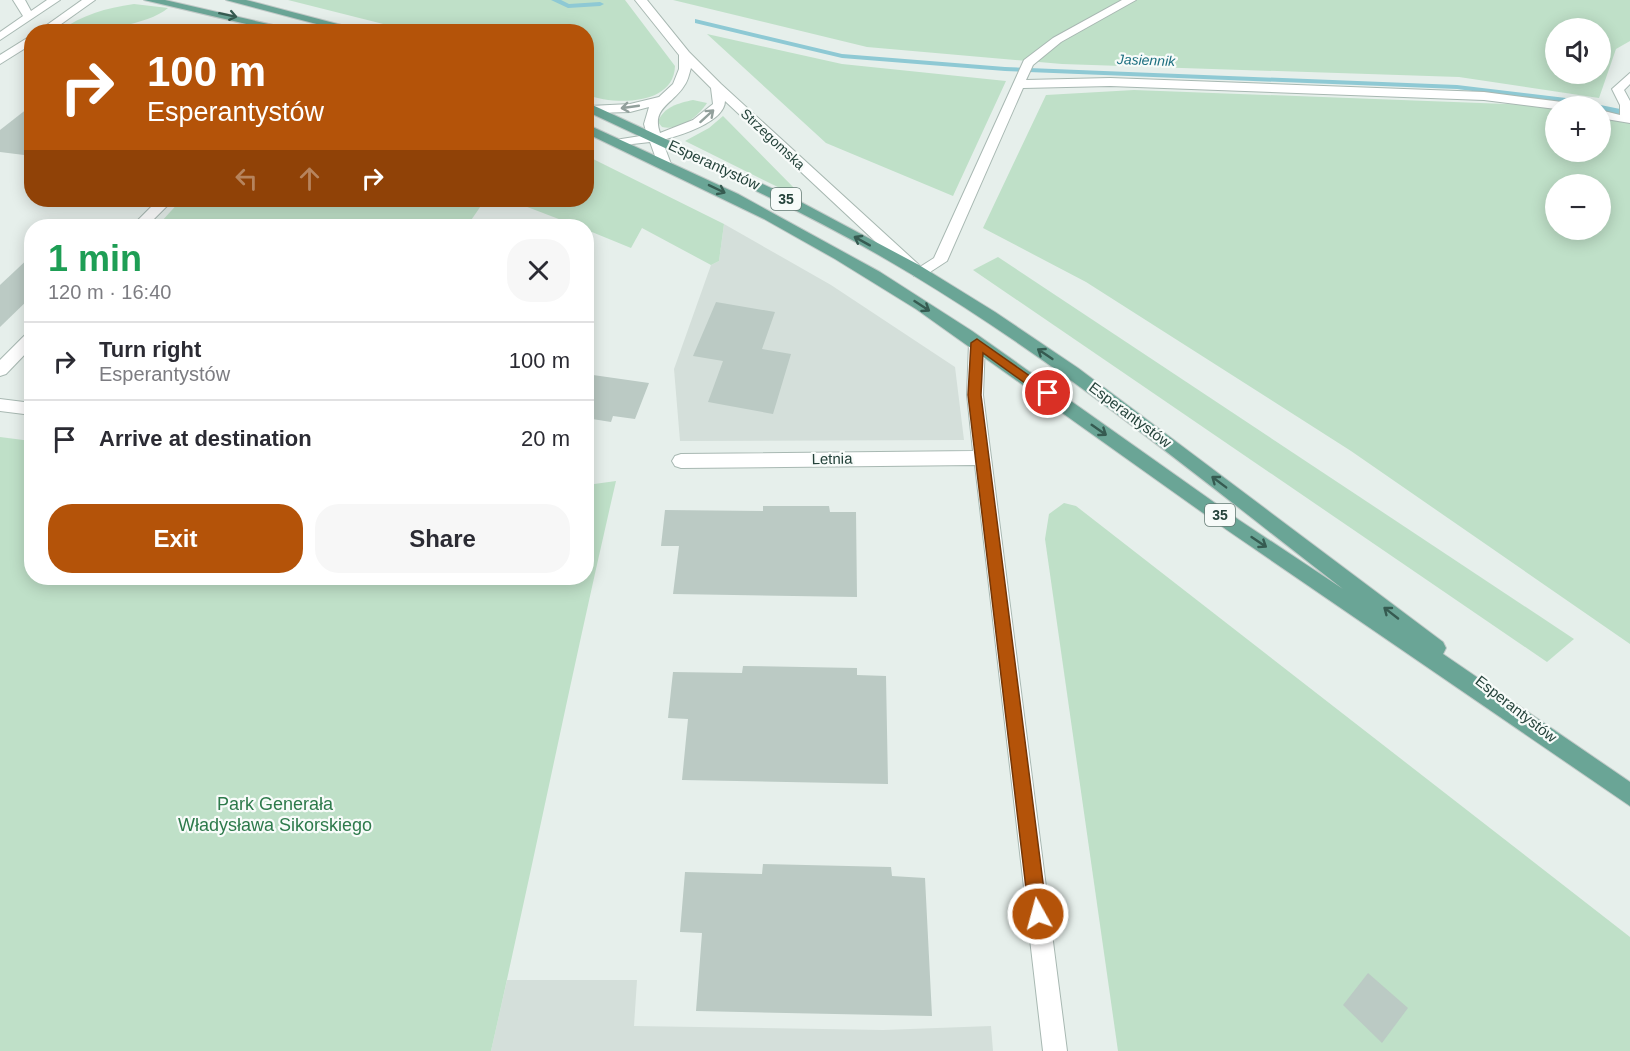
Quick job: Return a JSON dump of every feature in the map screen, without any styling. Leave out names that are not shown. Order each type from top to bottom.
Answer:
[{"type":"main road","points":[[150,0],[261,24]]},
{"type":"main road","points":[[232,0],[249,2],[333,24]]},
{"type":"main road","name":"Esperantystów","points":[[594,109],[792,202],[916,271],[990,316],[1072,372],[1630,795]]},
{"type":"main road","name":"Esperantystów","points":[[594,132],[721,191],[873,274],[977,343],[1242,530],[1570,751]]},
{"type":"street","points":[[19,0],[29,17]]},
{"type":"street","points":[[0,37],[54,0]]},
{"type":"street","points":[[54,24],[89,0]]},
{"type":"street","name":"Strzegomska","points":[[642,0],[685,55],[717,87],[916,271]]},
{"type":"street","points":[[916,271],[940,261],[1021,84],[1028,63],[1057,40],[1131,0]]},
{"type":"street","points":[[0,60],[24,44]]},
{"type":"street","points":[[664,164],[650,124],[652,111],[679,86],[685,69],[685,55]]},
{"type":"street","points":[[1611,116],[1628,120],[1626,105],[1618,89],[1630,77]]},
{"type":"street","points":[[1021,84],[1110,82],[1484,96],[1545,104]]},
{"type":"street","points":[[620,143],[678,132],[706,120],[718,105],[717,87]]},
{"type":"street","points":[[594,107],[630,108],[665,99]]},
{"type":"street","points":[[146,219],[159,207]]},
{"type":"street","points":[[977,343],[975,395],[1055,1051]]},
{"type":"street","points":[[0,370],[24,345]]},
{"type":"street","points":[[0,405],[24,408]]},
{"type":"street","name":"Letnia","points":[[681,461],[982,458]]},
{"type":"shaded area","points":[[724,224],[831,285],[955,367],[964,440],[680,441],[674,369],[711,265],[719,261]]},
{"type":"shaded area","points":[[507,980],[637,980],[634,1026],[883,1030],[991,1026],[993,1051],[491,1051]]},
{"type":"green space","points":[[288,0],[625,0],[675,66],[672,79],[665,89],[654,95],[626,101],[598,98],[594,97],[594,24],[383,24]]},
{"type":"green space","points":[[673,0],[1630,0],[1630,41],[1616,49],[1611,63],[1611,18],[1545,18],[1545,84],[1604,84],[1600,96],[1586,96],[1459,77],[1062,64],[867,47]]},
{"type":"green space","points":[[134,4],[168,8],[145,20],[131,24],[72,24],[95,13]]},
{"type":"green space","points":[[707,34],[842,64],[1006,81],[953,196],[826,143]]},
{"type":"green space","points":[[1134,90],[1535,105],[1545,108],[1545,162],[1611,162],[1611,121],[1630,122],[1630,644],[1351,451],[1086,282],[983,228],[1046,95]]},
{"type":"green space","points":[[693,100],[707,103],[688,122],[668,128],[662,127],[658,122],[668,109]]},
{"type":"green space","points":[[723,116],[797,191],[796,196],[685,141],[709,128]]},
{"type":"green space","points":[[594,159],[724,224],[719,261],[711,265],[642,228],[631,248],[594,233],[594,219],[559,219],[527,207],[594,207]]},
{"type":"green space","points":[[175,207],[480,207],[472,219],[164,219]]},
{"type":"green space","points":[[998,257],[1574,639],[1547,662],[973,270]]},
{"type":"green space","name":"Park Generała Władysława Sikorskiego","points":[[0,437],[24,440],[24,585],[593,585],[491,1051],[0,1051]]},
{"type":"green space","name":"Park Generała Władysława Sikorskiego","points":[[616,481],[594,579],[594,484]]},
{"type":"green space","points":[[1064,503],[1076,506],[1630,937],[1630,1051],[1118,1051],[1045,539],[1049,514]]},
{"type":"building","points":[[24,111],[24,155],[0,152],[0,130]]},
{"type":"building","points":[[24,262],[24,304],[0,327],[0,285]]},
{"type":"building","points":[[716,302],[775,312],[762,349],[791,354],[773,414],[708,402],[723,361],[693,356]]},
{"type":"building","points":[[594,375],[649,383],[635,419],[613,416],[611,422],[594,419]]},
{"type":"building","points":[[763,506],[829,506],[830,512],[856,512],[857,597],[673,594],[679,546],[661,546],[665,510],[763,511]]},
{"type":"building","points":[[743,666],[857,668],[857,675],[886,676],[888,784],[682,780],[688,719],[668,718],[673,672],[742,673]]},
{"type":"building","points":[[763,864],[891,867],[892,876],[925,878],[932,1016],[696,1011],[702,933],[680,932],[685,872],[762,874]]},
{"type":"building","points":[[1368,973],[1408,1008],[1382,1043],[1343,1005]]},
{"type":"waterway","name":"Jasiennik","points":[[555,0],[568,6],[600,4]]},
{"type":"waterway","name":"Jasiennik","points":[[698,21],[842,56],[1005,69],[1457,87],[1545,97]]},
{"type":"waterway","name":"Jasiennik","points":[[1611,110],[1630,114]]},
{"type":"route","points":[[1038,914],[975,395],[977,343],[1048,393]]}]
